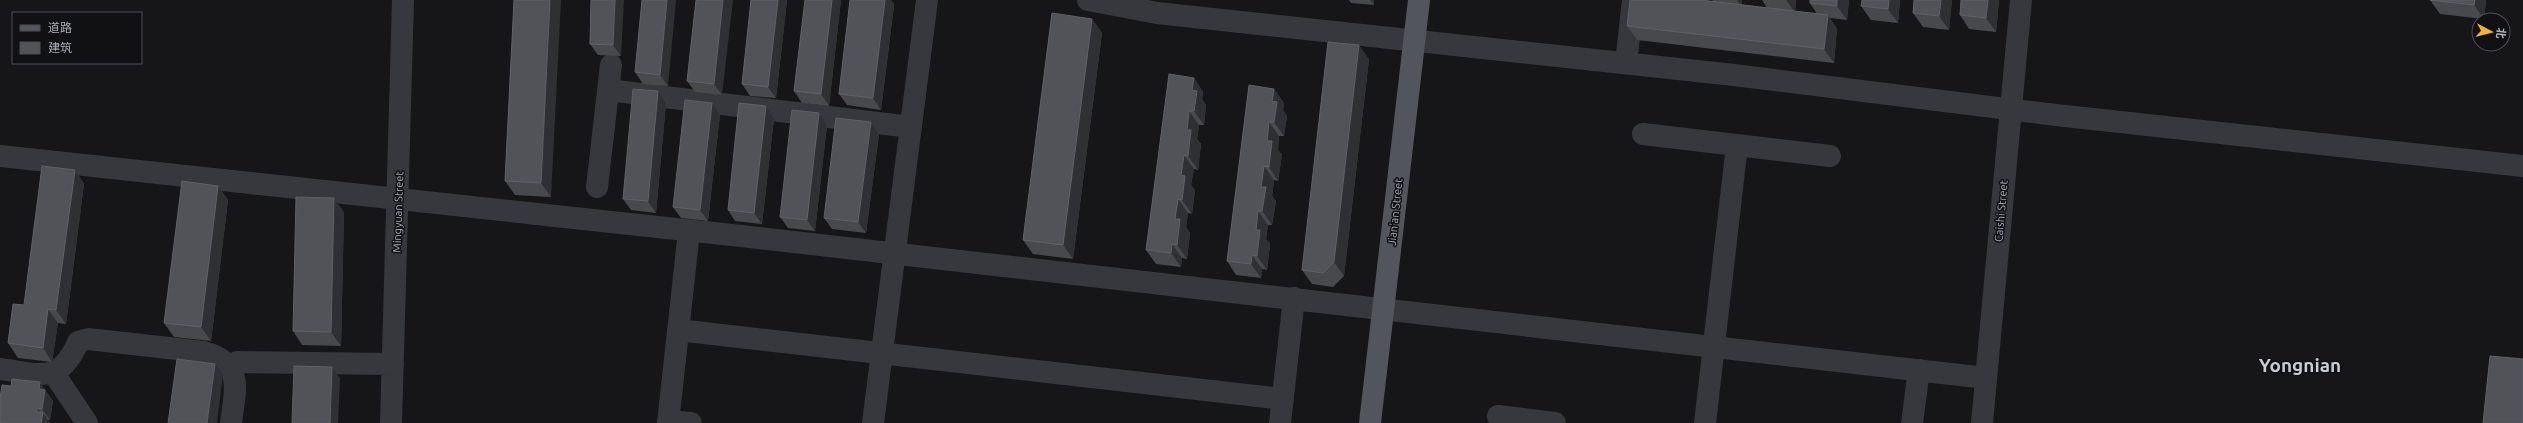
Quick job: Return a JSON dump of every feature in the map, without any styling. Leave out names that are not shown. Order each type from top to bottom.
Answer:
[{"type":"main road","name":"Jian'an Street","points":[[1370,423],[1418,0]]},
{"type":"street","name":"Mingyuan Street","points":[[391,423],[403,0]]},
{"type":"street","points":[[873,423],[927,0]]},
{"type":"street","points":[[1088,0],[1157,13],[1626,63],[2010,109],[2523,166]]},
{"type":"street","points":[[1626,63],[1633,0]]},
{"type":"street","name":"Caishi Street","points":[[1982,423],[2021,0]]},
{"type":"street","points":[[597,186],[611,65]]},
{"type":"street","points":[[608,90],[911,127]]},
{"type":"street","points":[[1642,134],[1830,156]]},
{"type":"street","points":[[1705,423],[1737,145]]},
{"type":"street","points":[[0,156],[895,253],[1986,378]]},
{"type":"street","points":[[689,231],[668,422],[692,423]]},
{"type":"street","points":[[1280,423],[1294,298]]},
{"type":"street","points":[[678,330],[1283,399]]},
{"type":"street","points":[[0,369],[38,373],[53,372],[62,368],[70,360],[78,342],[88,339],[213,354],[229,366],[236,384],[230,423]]},
{"type":"street","points":[[229,366],[245,362],[393,364]]},
{"type":"street","points":[[1912,423],[1919,370]]},
{"type":"street","points":[[53,372],[86,423]]},
{"type":"street","points":[[1498,416],[1555,423]]},
{"type":"building","points":[[514,0],[550,0],[541,183],[505,181]]},
{"type":"building","points":[[591,0],[615,0],[613,45],[590,44]]},
{"type":"building","points":[[642,0],[667,0],[660,75],[635,72]]},
{"type":"building","points":[[696,0],[723,0],[714,84],[687,81]]},
{"type":"building","points":[[751,0],[778,0],[768,87],[742,84]]},
{"type":"building","points":[[805,0],[832,0],[821,94],[794,91]]},
{"type":"building","points":[[850,0],[885,0],[873,98],[839,94]]},
{"type":"building","points":[[1630,0],[1701,0],[1828,15],[1824,49],[1627,26]]},
{"type":"building","points":[[1810,0],[1837,0],[1837,6],[1810,3]]},
{"type":"building","points":[[1862,0],[1889,0],[1888,9],[1861,6]]},
{"type":"building","points":[[1914,0],[1941,0],[1939,16],[1913,13]]},
{"type":"building","points":[[1961,0],[1988,0],[1986,18],[1960,15]]},
{"type":"building","points":[[2430,0],[2475,0],[2474,5]]},
{"type":"building","points":[[1052,13],[1092,19],[1063,245],[1023,240]]},
{"type":"building","points":[[1328,42],[1359,45],[1334,262],[1323,273],[1302,270]]},
{"type":"building","points":[[1169,74],[1194,78],[1192,90],[1197,91],[1194,111],[1189,111],[1187,130],[1191,130],[1188,156],[1184,155],[1181,175],[1185,176],[1182,200],[1178,199],[1175,219],[1180,219],[1177,245],[1172,244],[1171,253],[1146,250]]},
{"type":"building","points":[[1249,85],[1274,89],[1272,101],[1277,102],[1274,122],[1269,122],[1267,141],[1272,141],[1269,167],[1264,166],[1261,187],[1266,187],[1262,211],[1258,211],[1256,230],[1260,230],[1257,256],[1252,255],[1251,264],[1227,261]]},
{"type":"building","points":[[633,89],[658,91],[648,201],[623,199]]},
{"type":"building","points":[[685,100],[712,103],[700,210],[673,207]]},
{"type":"building","points":[[739,103],[766,106],[754,213],[728,210]]},
{"type":"building","points":[[792,110],[819,113],[807,220],[780,217]]},
{"type":"building","points":[[836,118],[871,122],[858,222],[824,218]]},
{"type":"building","points":[[42,166],[75,170],[56,310],[48,309],[43,348],[8,343],[13,304],[24,305]]},
{"type":"building","points":[[182,181],[218,186],[201,327],[164,323]]},
{"type":"building","points":[[296,197],[334,198],[331,332],[293,331]]},
{"type":"building","points":[[2490,356],[2523,359],[2523,423],[2483,423]]},
{"type":"building","points":[[177,359],[215,364],[207,423],[168,423]]},
{"type":"building","points":[[294,366],[332,367],[330,423],[292,423]]},
{"type":"building","points":[[12,379],[40,382],[39,389],[45,390],[42,409],[37,408],[37,412],[43,413],[41,423],[0,423],[0,398],[2,385],[11,386]]},
{"type":"district","name":"Yongnian","points":[[2300,365]]}]
